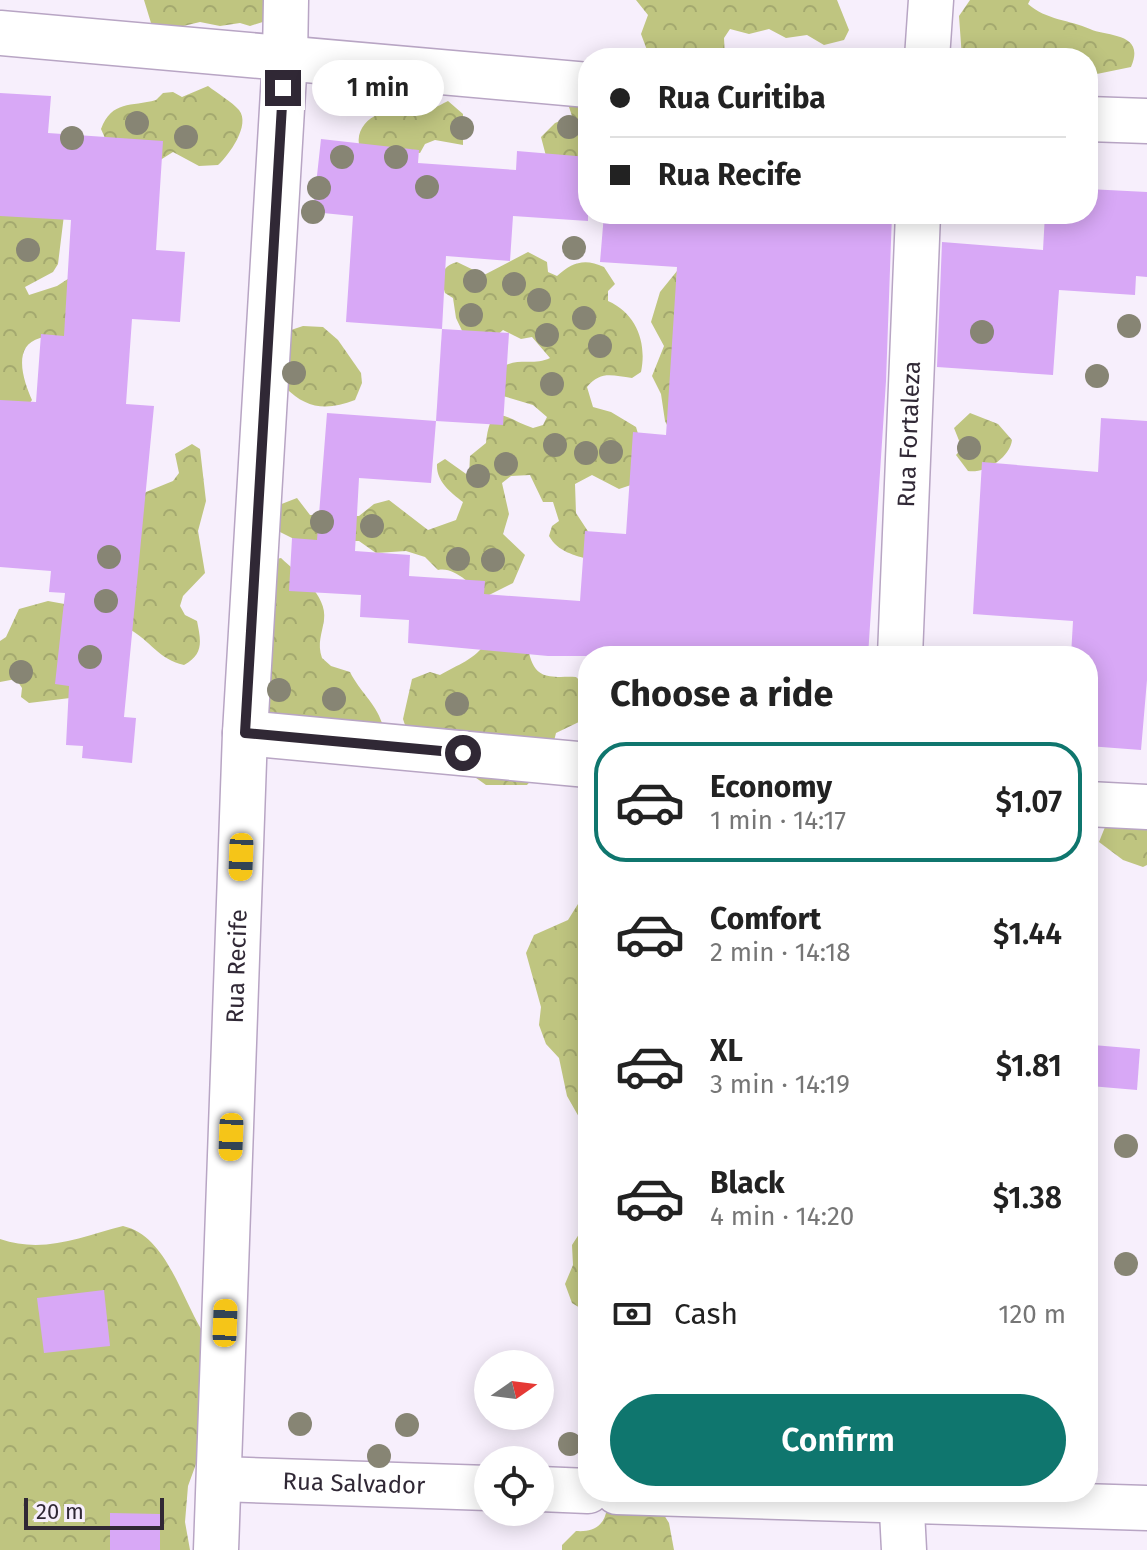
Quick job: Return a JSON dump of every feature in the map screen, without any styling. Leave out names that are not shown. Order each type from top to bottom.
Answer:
[{"type":"street","name":"Rua Recife","points":[[216,1550],[245,733],[286,0]]},
{"type":"street","points":[[928,48],[931,0]]},
{"type":"street","points":[[0,33],[578,84]]},
{"type":"street","points":[[1098,119],[1147,121]]},
{"type":"street","name":"Rua Fortaleza","points":[[900,646],[918,224]]},
{"type":"street","points":[[245,733],[578,764]]},
{"type":"street","points":[[1098,805],[1147,807]]},
{"type":"street","name":"Rua Salvador","points":[[220,1479],[474,1488]]},
{"type":"street","points":[[554,1490],[578,1491]]},
{"type":"street","points":[[901,1502],[904,1550]]},
{"type":"street","points":[[1013,1502],[1147,1508]]},
{"type":"green space","points":[[144,0],[288,0],[269,20],[250,26],[200,22],[171,29],[151,23]]},
{"type":"green space","points":[[636,0],[837,0],[849,30],[844,40],[824,45],[807,35],[786,38],[769,29],[749,34],[730,29],[724,38],[724,48],[646,48],[641,34],[648,15]]},
{"type":"green space","points":[[970,0],[1030,0],[1028,4],[1042,13],[1122,38],[1133,47],[1134,56],[1131,67],[1098,74],[1098,48],[961,48],[959,16]]},
{"type":"green space","points":[[578,79],[578,173],[546,156],[541,137],[555,123],[572,116],[570,86]]},
{"type":"green space","points":[[208,86],[236,107],[242,116],[241,131],[218,165],[199,166],[173,152],[157,162],[105,138],[101,129],[105,120],[117,109],[156,100],[163,93],[173,92],[182,97]]},
{"type":"green space","points":[[448,101],[463,114],[463,145],[435,140],[425,144],[420,153],[359,145],[362,128],[383,112],[412,107],[430,109]]},
{"type":"green space","points":[[0,190],[64,215],[58,264],[53,272],[25,287],[29,295],[57,286],[74,275],[72,338],[44,337],[31,342],[25,349],[22,365],[32,400],[0,442]]},
{"type":"green space","points":[[528,252],[547,262],[548,272],[557,276],[579,263],[604,267],[615,284],[608,291],[608,301],[633,322],[641,340],[641,372],[632,378],[602,376],[587,387],[593,407],[611,412],[636,427],[642,447],[634,484],[619,489],[592,475],[575,484],[576,513],[593,539],[591,560],[567,552],[549,536],[552,526],[559,521],[553,502],[543,502],[530,475],[511,476],[502,483],[509,514],[503,534],[525,555],[513,583],[487,596],[457,574],[438,570],[425,557],[406,551],[376,553],[359,541],[298,541],[278,531],[279,505],[297,498],[310,515],[359,516],[374,504],[389,500],[428,530],[456,520],[463,502],[441,481],[437,464],[445,459],[469,476],[470,456],[486,443],[488,429],[496,416],[501,415],[533,428],[543,425],[547,417],[533,405],[503,396],[502,367],[514,362],[550,358],[532,337],[521,339],[503,330],[495,337],[465,337],[456,318],[453,298],[445,293],[442,282],[444,270],[451,264],[457,262],[484,275]]},
{"type":"green space","points":[[677,271],[670,431],[665,421],[661,394],[652,376],[664,346],[651,322],[660,292]]},
{"type":"green space","points":[[303,326],[323,327],[338,340],[361,373],[362,383],[355,400],[335,406],[317,406],[301,400],[285,387],[285,332]]},
{"type":"green space","points":[[970,413],[998,424],[1012,440],[1001,459],[974,471],[968,471],[956,455],[962,448],[954,428]]},
{"type":"green space","points":[[192,444],[200,449],[206,501],[198,531],[205,573],[183,596],[180,606],[185,615],[197,621],[200,641],[198,652],[184,665],[168,659],[129,629],[122,512],[146,492],[173,481],[179,473],[175,454]]},
{"type":"green space","points":[[281,558],[310,585],[321,602],[324,611],[320,643],[322,658],[331,666],[350,672],[379,716],[382,723],[377,732],[277,722],[262,708],[272,560]]},
{"type":"green space","points":[[48,601],[70,605],[70,698],[29,703],[21,697],[22,688],[16,679],[0,682],[0,641],[6,637],[19,609]]},
{"type":"green space","points":[[486,642],[529,653],[536,669],[546,676],[578,679],[578,722],[556,733],[549,761],[527,785],[486,785],[406,728],[403,719],[412,679],[430,672],[440,675],[482,648]]},
{"type":"green space","points":[[1147,817],[1147,865],[1143,867],[1123,860],[1099,842],[1107,822]]},
{"type":"green space","points":[[578,904],[578,1115],[567,1096],[559,1058],[546,1044],[539,1025],[541,1007],[526,953],[534,935],[568,920]]},
{"type":"green space","points":[[123,1226],[139,1233],[164,1258],[209,1341],[200,1453],[188,1486],[185,1522],[190,1550],[0,1550],[0,1239],[32,1245],[47,1244]]},
{"type":"green space","points":[[578,1236],[578,1307],[572,1303],[565,1284],[573,1265],[572,1245]]},
{"type":"green space","points":[[614,1508],[664,1515],[669,1523],[674,1550],[562,1550],[562,1545],[576,1531],[595,1528]]},
{"type":"building","points":[[0,93],[51,96],[48,133],[163,141],[156,250],[185,252],[180,322],[132,319],[126,404],[154,406],[124,717],[136,718],[132,763],[82,758],[83,746],[66,745],[69,686],[55,684],[65,593],[49,592],[51,571],[0,567],[0,400],[36,402],[41,334],[64,336],[71,220],[0,216]]},
{"type":"building","points":[[321,139],[419,150],[418,163],[516,170],[517,151],[578,156],[578,220],[513,216],[510,261],[446,256],[442,329],[346,322],[353,216],[313,212]]},
{"type":"building","points":[[1098,190],[1147,192],[1147,277],[1136,276],[1135,295],[1059,290],[1053,375],[937,367],[942,242],[1043,250],[1044,224],[1098,224]]},
{"type":"building","points":[[603,224],[892,224],[886,381],[869,646],[578,646],[578,656],[548,656],[408,643],[409,620],[360,617],[361,595],[289,591],[292,538],[317,540],[327,413],[436,421],[431,483],[359,478],[355,551],[410,555],[409,576],[485,581],[484,594],[580,601],[585,531],[626,534],[633,432],[666,435],[677,267],[600,262]]},
{"type":"building","points":[[442,329],[509,333],[503,425],[436,421]]},
{"type":"building","points":[[1101,418],[1147,421],[1147,680],[1141,750],[1098,747],[1098,646],[1072,646],[1073,621],[973,614],[982,462],[1098,472]]},
{"type":"building","points":[[1098,1045],[1140,1049],[1137,1090],[1098,1087]]},
{"type":"building","points":[[104,1290],[110,1346],[44,1353],[37,1298]]},
{"type":"building","points":[[110,1513],[160,1514],[160,1550],[110,1550]]},
{"type":"route","points":[[283,88],[245,733],[463,753]]}]
